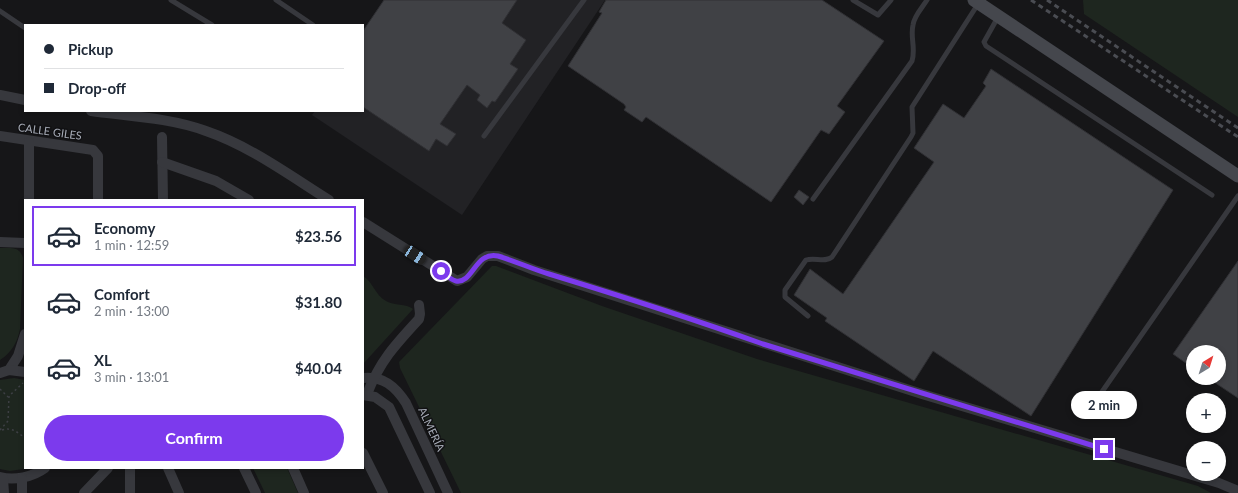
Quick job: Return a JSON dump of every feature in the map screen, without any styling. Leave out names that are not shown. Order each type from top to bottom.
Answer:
[{"type":"street","points":[[976,2],[1238,176]]},
{"type":"street","points":[[0,95],[24,100]]},
{"type":"street","points":[[98,112],[177,123],[205,130],[234,142],[259,156],[327,199]]},
{"type":"street","name":"CALLE GILES","points":[[0,136],[29,142],[88,148],[96,153],[98,161],[98,199]]},
{"type":"street","points":[[162,138],[163,199]]},
{"type":"street","points":[[29,142],[29,199]]},
{"type":"street","points":[[162,162],[216,181],[247,199]]},
{"type":"street","points":[[231,189],[231,199]]},
{"type":"street","points":[[364,223],[457,281],[467,277],[482,259],[487,256],[498,256],[534,270],[714,326],[763,344],[1219,483],[1238,491]]},
{"type":"street","points":[[0,242],[24,243]]},
{"type":"street","points":[[419,305],[419,319],[389,352],[365,394],[376,396],[383,401],[393,414],[430,493]]},
{"type":"street","points":[[4,372],[19,352],[24,337]]},
{"type":"street","points":[[4,372],[24,372]]},
{"type":"street","points":[[364,378],[374,377]]},
{"type":"street","name":"ALMERÍA","points":[[374,377],[385,380],[401,394],[448,493]]},
{"type":"street","points":[[364,454],[383,493]]},
{"type":"street","points":[[4,493],[2,477],[22,478],[40,472],[44,469]]},
{"type":"street","points":[[84,493],[107,469]]},
{"type":"street","points":[[130,469],[130,493]]},
{"type":"street","points":[[168,469],[179,493]]},
{"type":"street","points":[[244,469],[256,493]]},
{"type":"street","points":[[293,469],[304,493]]},
{"type":"street","points":[[22,478],[22,493]]},
{"type":"lane","points":[[171,0],[210,24]]},
{"type":"lane","points":[[276,0],[312,24]]},
{"type":"lane","points":[[484,136],[584,0]]},
{"type":"lane","points":[[853,0],[878,15],[891,0]]},
{"type":"lane","points":[[813,199],[912,61],[914,48],[912,27],[914,20],[927,0]]},
{"type":"lane","points":[[808,316],[785,297],[785,290],[806,260],[826,260],[832,257],[911,137],[913,133],[912,106],[976,2]]},
{"type":"lane","points":[[0,11],[24,27]]},
{"type":"lane","points":[[998,16],[986,35],[984,42],[986,46],[1212,195]]},
{"type":"lane","points":[[1097,399],[1238,196]]},
{"type":"path","points":[[0,430],[8,421],[9,398],[14,390],[24,383]]},
{"type":"path","points":[[0,389],[9,398]]},
{"type":"path","points":[[0,430],[7,428],[16,430],[24,437]]},
{"type":"shaded area","points":[[389,0],[605,0],[462,215],[312,115],[314,112],[364,112],[364,38]]},
{"type":"shaded area","points":[[1083,0],[1238,0],[1238,117],[1084,14]]},
{"type":"shaded area","points":[[0,248],[14,248],[20,251],[23,258],[20,329],[13,347],[8,354],[0,360]]},
{"type":"shaded area","points":[[492,266],[496,266],[602,306],[757,359],[1198,486],[1211,493],[461,493],[400,368],[399,362]]},
{"type":"shaded area","points":[[364,277],[379,295],[389,303],[407,306],[413,309],[364,363]]},
{"type":"shaded area","points":[[14,378],[24,380],[24,469],[10,471],[0,469],[0,380]]},
{"type":"shaded area","points":[[253,469],[287,469],[298,493],[265,493]]},
{"type":"building","points":[[384,0],[517,0],[502,23],[526,40],[510,64],[518,69],[495,102],[492,101],[487,108],[477,100],[480,95],[467,85],[440,124],[456,134],[447,146],[436,139],[429,151],[364,108],[364,30]]},
{"type":"building","points":[[606,0],[822,0],[884,41],[837,106],[845,112],[829,134],[821,130],[771,202],[646,117],[642,122],[624,110],[626,107],[624,104],[568,66],[602,13],[599,12]]},
{"type":"building","points":[[991,69],[1173,190],[1031,416],[933,351],[914,381],[825,321],[827,318],[794,295],[810,269],[843,294],[934,162],[914,148],[943,104],[964,118],[986,86],[983,83]]},
{"type":"building","points":[[799,190],[809,197],[803,205],[794,197]]},
{"type":"building","points":[[1238,261],[1238,398],[1218,385],[1226,385],[1226,345],[1186,345],[1186,363],[1173,354]]},
{"type":"railway","points":[[1031,0],[1238,137]]},
{"type":"railway","points":[[1047,0],[1238,128]]},
{"type":"route","points":[[441,271],[454,280],[461,281],[467,277],[482,259],[487,256],[498,256],[534,270],[714,326],[763,344],[1104,449]]}]
